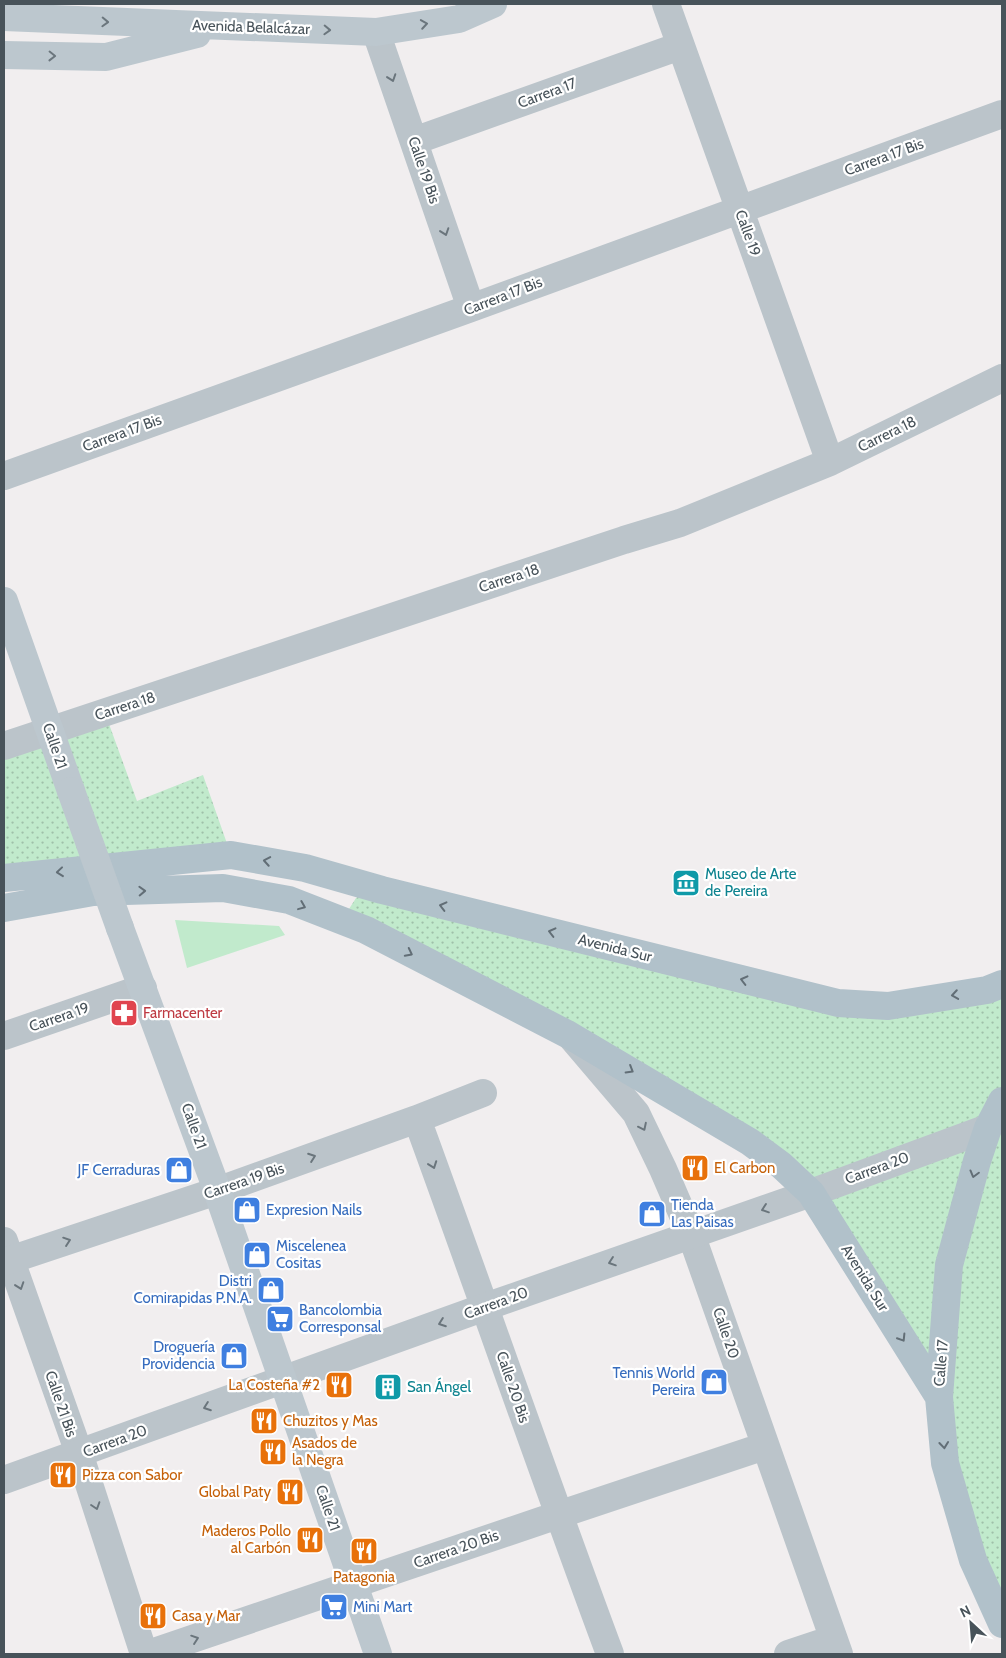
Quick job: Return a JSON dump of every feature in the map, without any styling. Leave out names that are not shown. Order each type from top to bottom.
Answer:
[{"type":"main road","name":"Avenida Belalcázar","points":[[4,17],[376,32],[460,19],[494,4]]},
{"type":"main road","points":[[4,55],[106,57],[226,26]]},
{"type":"main road","name":"Calle 21","points":[[4,600],[120,928],[217,1190],[378,1654]]},
{"type":"main road","name":"Avenida Sur","points":[[4,878],[231,855],[305,868],[392,893],[838,1003],[888,1006],[987,990],[1002,984]]},
{"type":"main road","name":"Avenida Sur","points":[[4,908],[93,892],[223,888],[289,900],[366,930],[569,1035],[750,1142],[781,1165],[811,1192],[939,1396]]},
{"type":"main road","name":"Calle 17","points":[[1002,1101],[988,1128],[977,1161],[949,1265],[939,1396],[945,1463],[973,1560],[1002,1624]]},
{"type":"street","name":"Calle 19","points":[[674,6],[680,46],[830,462]]},
{"type":"street","name":"Calle 19 Bis","points":[[376,32],[471,308]]},
{"type":"street","name":"Carrera 17","points":[[414,141],[680,46]]},
{"type":"street","name":"Carrera 17 Bis","points":[[4,476],[1002,114]]},
{"type":"street","name":"Carrera 18","points":[[4,746],[680,523],[830,462],[1002,378]]},
{"type":"street","name":"Carrera 19","points":[[4,1036],[142,988]]},
{"type":"street","name":"Calle 20","points":[[569,1035],[636,1113],[663,1169],[691,1234],[836,1647]]},
{"type":"street","name":"Carrera 19 Bis","points":[[6,1254],[217,1190],[417,1119],[483,1093]]},
{"type":"street","name":"Calle 20 Bis","points":[[417,1119],[486,1307],[558,1515],[610,1654]]},
{"type":"street","name":"Carrera 20","points":[[4,1480],[988,1128]]},
{"type":"street","name":"Calle 21 Bis","points":[[6,1254],[79,1453],[144,1654]]},
{"type":"street","name":"Carrera 20 Bis","points":[[148,1654],[765,1446]]},
{"type":"street","points":[[788,1654],[836,1647]]},
{"type":"green space","points":[[105,713],[137,801],[203,775],[231,855],[4,878],[4,746]]},
{"type":"green space","points":[[368,891],[838,1003],[1002,984],[1002,1624],[939,1397],[811,1193],[349,909],[356,898]]},
{"type":"green space","points":[[175,920],[279,926],[285,935],[187,968]]},
{"type":"place","name":"Museo de Arte de Pereira","points":[[686,883]]},
{"type":"place","name":"Farmacenter","points":[[124,1013]]},
{"type":"place","name":"El Carbon","points":[[695,1168]]},
{"type":"place","name":"JF Cerraduras","points":[[179,1170]]},
{"type":"place","name":"Expresion Nails","points":[[247,1210]]},
{"type":"place","name":"Tienda Las Paisas","points":[[652,1214]]},
{"type":"place","name":"Miscelenea Cositas","points":[[257,1255]]},
{"type":"place","name":"Distri Comirapidas P.N.A.","points":[[271,1290]]},
{"type":"place","name":"Bancolombia Corresponsal","points":[[280,1319]]},
{"type":"place","name":"Droguería Providencia","points":[[234,1356]]},
{"type":"place","name":"Tennis World Pereira","points":[[714,1382]]},
{"type":"place","name":"La Costeña #2","points":[[339,1385]]},
{"type":"place","name":"San Ángel","points":[[388,1387]]},
{"type":"place","name":"Chuzitos y Mas","points":[[264,1421]]},
{"type":"place","name":"Asados de la Negra","points":[[273,1452]]},
{"type":"place","name":"Pizza con Sabor","points":[[63,1475]]},
{"type":"place","name":"Global Paty","points":[[290,1492]]},
{"type":"place","name":"Maderos Pollo al Carbón","points":[[310,1540]]},
{"type":"place","name":"Patagonia","points":[[364,1551]]},
{"type":"place","name":"Mini Mart","points":[[334,1607]]},
{"type":"place","name":"Casa y Mar","points":[[153,1616]]}]
